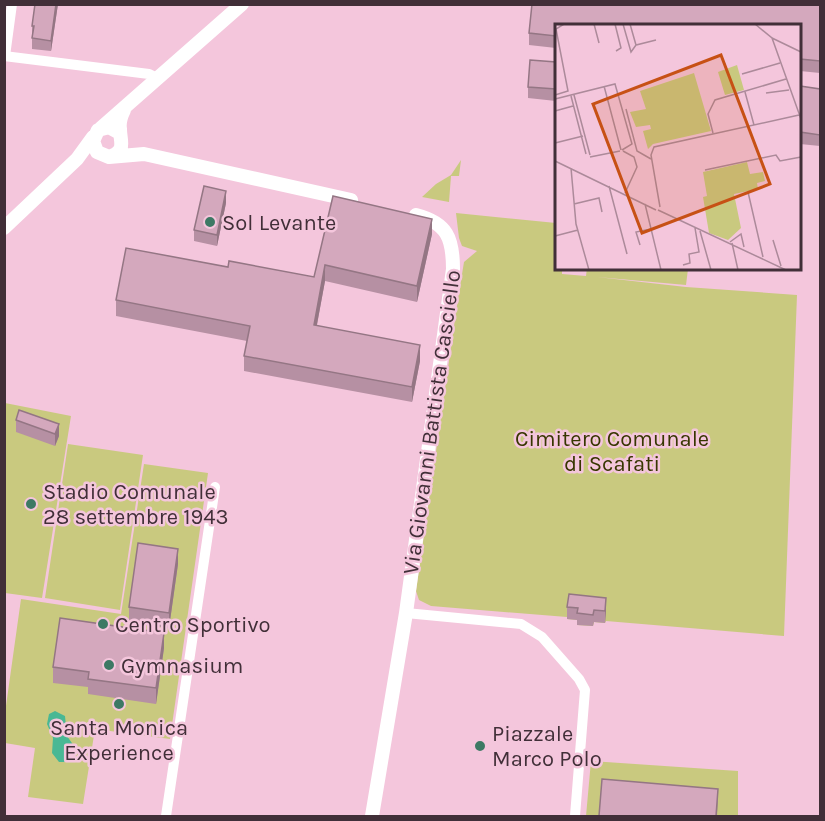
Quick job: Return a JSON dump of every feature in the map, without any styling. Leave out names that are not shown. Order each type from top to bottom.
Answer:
[{"type":"street","points":[[12,4],[5,56],[149,74],[159,79]]},
{"type":"street","points":[[4,228],[77,159],[97,133],[242,4]]},
{"type":"street","points":[[97,133],[94,149],[105,156],[118,153],[120,122],[124,110]]},
{"type":"street","points":[[97,133],[109,127],[144,154]]},
{"type":"street","points":[[77,159],[88,155],[144,154],[367,204]]},
{"type":"street","name":"Via Giovanni Battista Casciello","points":[[372,816],[406,613],[451,290],[453,252],[450,239],[439,223],[408,213]]},
{"type":"street","points":[[166,816],[216,487]]},
{"type":"street","points":[[406,613],[521,624],[542,637],[583,684],[585,690],[575,816]]},
{"type":"green space","points":[[461,160],[459,176],[451,176],[449,202],[422,197],[436,184],[451,175]]},
{"type":"green space","name":"Cimitero Comunale di Scafati","points":[[456,213],[555,223],[555,270],[562,270],[562,274],[586,276],[587,270],[688,270],[686,285],[597,277],[686,287],[797,295],[784,636],[606,621],[605,623],[594,622],[593,626],[577,625],[578,620],[567,619],[567,617],[431,606],[419,600],[416,591],[464,262],[477,251],[462,246]]},
{"type":"green space","name":"Stadio Comunale 28 settembre 1943","points":[[5,403],[71,416],[42,598],[5,593]]},
{"type":"green space","points":[[68,444],[143,455],[120,610],[45,598]]},
{"type":"green space","name":"Centro Sportivo","points":[[144,464],[208,473],[170,739],[95,729],[83,804],[28,797],[35,748],[5,743],[5,713],[21,599],[121,614]]},
{"type":"green space","points":[[591,761],[738,771],[738,816],[586,816]]},
{"type":"shaded area","points":[[55,711],[65,716],[67,736],[74,746],[74,758],[67,762],[59,762],[52,753],[53,738],[47,724],[49,714]]},
{"type":"building","points":[[35,4],[56,4],[51,41],[32,38]]},
{"type":"building","points":[[532,4],[820,4],[820,61],[801,59],[801,24],[555,24],[555,36],[529,33]]},
{"type":"building","points":[[530,60],[555,62],[555,89],[528,87]]},
{"type":"building","points":[[801,86],[820,89],[820,135],[801,132]]},
{"type":"building","name":"Sol Levante","points":[[204,186],[226,191],[217,235],[194,230]]},
{"type":"building","points":[[333,196],[432,219],[417,286],[325,265],[314,325],[420,345],[412,387],[244,356],[250,326],[116,300],[126,248],[228,267],[229,261],[314,277]]},
{"type":"building","points":[[19,410],[59,424],[55,434],[16,420]]},
{"type":"building","points":[[138,543],[178,549],[169,613],[129,607]]},
{"type":"building","points":[[569,594],[606,598],[605,611],[594,610],[593,615],[577,613],[578,608],[567,607]]},
{"type":"building","name":"Gymnasium","points":[[60,618],[164,633],[156,688],[88,679],[89,672],[53,667]]},
{"type":"building","points":[[602,779],[718,789],[716,816],[599,816]]},
{"type":"place","name":"Sol Levante","points":[[210,222]]},
{"type":"place","name":"Stadio Comunale 28 settembre 1943","points":[[31,504]]},
{"type":"place","name":"Centro Sportivo","points":[[103,624]]},
{"type":"place","name":"Gymnasium","points":[[109,665]]},
{"type":"place","name":"Santa Monica Experience","points":[[119,704]]},
{"type":"place","name":"Piazzale Marco Polo","points":[[480,746]]}]
